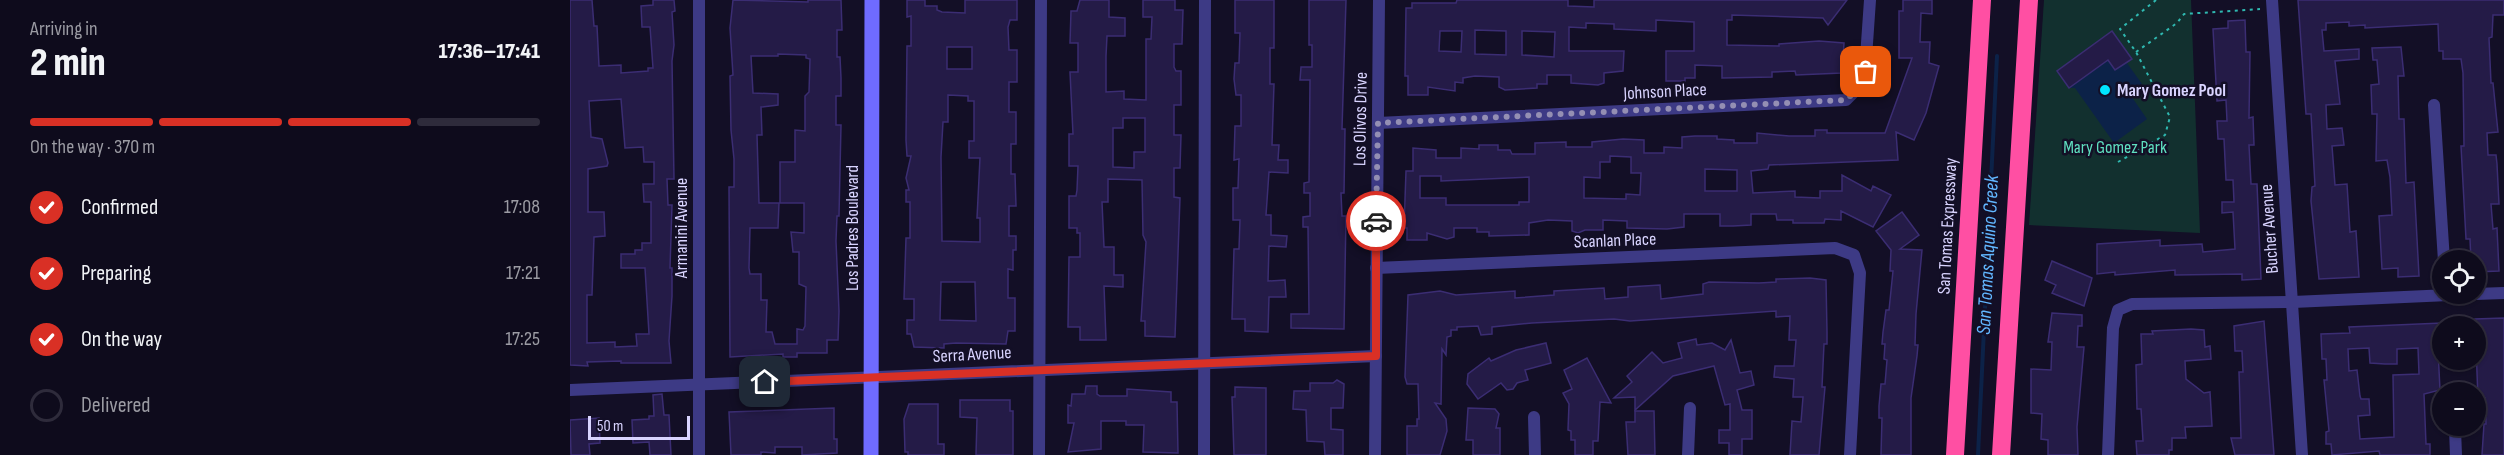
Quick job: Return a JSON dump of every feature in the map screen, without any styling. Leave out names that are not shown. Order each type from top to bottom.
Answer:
[{"type":"highway","name":"San Tomas Expressway","points":[[1955,455],[1982,0]]},
{"type":"highway","points":[[2001,455],[2029,0]]},
{"type":"street","name":"Armanini Avenue","points":[[699,0],[699,455]]},
{"type":"street","name":"Los Padres Boulevard","points":[[871,455],[872,0]]},
{"type":"street","points":[[1039,455],[1041,0]]},
{"type":"street","points":[[1204,455],[1205,0]]},
{"type":"street","name":"Los Olivos Drive","points":[[1375,455],[1379,0]]},
{"type":"street","name":"Johnson Place","points":[[1378,123],[1846,100],[1862,84],[1866,72],[1870,0]]},
{"type":"street","name":"Bucher Avenue","points":[[2272,0],[2302,455]]},
{"type":"street","points":[[2434,105],[2443,250]]},
{"type":"street","name":"Scanlan Place","points":[[1376,268],[1835,248],[1854,255],[1860,273],[1850,455]]},
{"type":"street","points":[[2486,293],[2504,292]]},
{"type":"street","points":[[2108,455],[2113,328],[2118,309],[2133,304],[2293,302],[2432,296]]},
{"type":"street","name":"Serra Avenue","points":[[570,390],[1376,356]]},
{"type":"street","points":[[1688,455],[1690,408]]},
{"type":"street","points":[[1534,417],[1535,455]]},
{"type":"street","points":[[2455,436],[2456,455]]},
{"type":"path","points":[[2118,162],[2165,135],[2170,117],[2136,52],[2120,29],[2156,0]]},
{"type":"path","points":[[2136,52],[2177,23],[2184,14],[2261,9]]},
{"type":"green space","name":"Mary Gomez Park","points":[[2044,0],[2191,0],[2200,233],[2029,225]]},
{"type":"water","name":"Mary Gomez Pool","points":[[2109,38],[2142,84],[2129,93],[2147,119],[2114,143],[2075,88],[2069,88],[2059,73]]},
{"type":"building","points":[[570,0],[592,0],[594,26],[597,26],[599,66],[621,65],[621,73],[648,71],[648,68],[653,68],[650,27],[642,27],[641,6],[653,5],[653,0],[674,0],[672,61],[674,179],[667,179],[668,205],[672,205],[670,268],[672,268],[672,296],[669,341],[671,363],[621,363],[621,361],[587,362],[588,366],[570,365]],"holes":[[[621,99],[625,148],[643,147],[644,162],[654,162],[654,184],[643,184],[644,202],[651,202],[651,243],[642,243],[642,250],[635,250],[635,254],[621,254],[621,268],[645,268],[649,334],[636,334],[637,346],[615,347],[615,342],[587,343],[587,295],[592,295],[594,237],[605,236],[604,212],[588,212],[588,169],[607,166],[608,163],[602,139],[591,137],[589,101]]]},
{"type":"building","points":[[733,0],[808,2],[808,0],[841,0],[842,30],[837,30],[837,57],[840,57],[841,96],[836,96],[836,125],[841,125],[839,216],[837,216],[836,241],[838,340],[827,340],[827,353],[797,353],[797,357],[783,357],[783,354],[730,357],[729,187],[734,187],[734,159],[731,130],[730,76],[733,75],[730,28]],"holes":[[[806,55],[806,58],[810,59],[809,92],[805,96],[805,131],[795,130],[795,162],[780,162],[780,203],[804,203],[804,233],[791,232],[793,252],[799,252],[799,284],[806,287],[805,326],[803,330],[797,329],[797,344],[775,344],[772,332],[766,332],[767,300],[761,300],[761,274],[750,274],[749,268],[750,228],[778,228],[779,203],[759,203],[757,135],[762,135],[761,107],[778,105],[778,94],[753,93],[751,56]]]},
{"type":"building","points":[[907,0],[925,0],[925,6],[937,6],[937,10],[942,12],[965,13],[965,0],[1017,0],[1017,20],[1010,20],[1008,27],[1009,50],[1017,50],[1017,82],[1009,82],[1009,112],[1016,112],[1016,144],[1011,144],[1011,174],[1015,174],[1016,206],[1009,206],[1009,236],[1016,236],[1016,250],[1013,250],[1013,270],[1008,269],[1008,298],[1015,298],[1015,331],[1008,331],[1006,344],[956,343],[944,344],[944,348],[914,347],[911,334],[907,334],[907,320],[914,320],[914,299],[904,299],[906,238],[910,238],[910,202],[906,202],[906,190],[909,190],[906,178],[911,156],[907,156],[906,140],[907,46],[911,46],[911,16],[907,17]],"holes":[[[947,47],[972,47],[972,69],[947,69]],[[948,95],[968,96],[968,101],[974,101],[974,141],[969,141],[969,158],[980,158],[977,218],[980,218],[980,242],[942,241],[941,157],[943,122],[948,122]],[[941,282],[975,282],[976,321],[940,320]]]},
{"type":"building","points":[[1080,0],[1109,0],[1109,17],[1125,18],[1125,36],[1107,36],[1106,92],[1124,91],[1124,99],[1146,100],[1146,39],[1151,39],[1152,17],[1143,17],[1143,0],[1175,0],[1175,10],[1183,10],[1182,44],[1174,44],[1174,67],[1176,71],[1181,71],[1181,105],[1174,105],[1174,135],[1181,135],[1180,168],[1174,168],[1174,197],[1180,198],[1175,337],[1145,336],[1145,321],[1141,321],[1146,242],[1143,235],[1142,180],[1108,179],[1108,202],[1102,202],[1104,247],[1114,247],[1114,275],[1123,275],[1123,287],[1104,286],[1106,340],[1080,340],[1080,327],[1068,327],[1069,257],[1080,257],[1080,233],[1077,233],[1077,228],[1069,228],[1069,196],[1076,196],[1078,166],[1069,166],[1069,134],[1073,134],[1070,72],[1078,72],[1078,43],[1070,43],[1071,11],[1077,11]],"holes":[[[1123,118],[1145,118],[1145,152],[1134,152],[1134,168],[1113,167],[1113,128],[1123,128]]]},
{"type":"building","points":[[1235,0],[1274,0],[1274,48],[1270,48],[1270,84],[1274,84],[1272,145],[1279,145],[1278,160],[1288,160],[1288,173],[1269,172],[1266,215],[1271,215],[1271,235],[1287,236],[1286,247],[1269,246],[1268,281],[1285,280],[1286,297],[1269,297],[1268,332],[1245,331],[1245,319],[1232,319],[1234,249],[1239,249],[1240,220],[1233,220],[1233,188],[1238,188],[1239,159],[1234,160],[1235,126],[1241,126],[1241,95],[1236,95],[1234,79],[1235,63],[1239,63],[1240,33],[1235,33]]},
{"type":"building","points":[[1309,0],[1346,0],[1342,129],[1345,129],[1344,193],[1341,193],[1342,216],[1346,216],[1344,329],[1291,328],[1291,314],[1309,314],[1308,227],[1303,227],[1303,217],[1310,216],[1310,193],[1304,193],[1304,183],[1309,182],[1310,80],[1300,80],[1301,67],[1312,67],[1312,45],[1309,45]]},
{"type":"building","points":[[1457,0],[1568,0],[1568,6],[1594,7],[1594,0],[1847,0],[1828,25],[1823,18],[1732,15],[1732,20],[1727,20],[1727,45],[1779,46],[1779,44],[1819,41],[1844,43],[1842,73],[1796,75],[1795,71],[1772,72],[1772,77],[1722,78],[1722,66],[1695,65],[1695,78],[1685,78],[1685,81],[1666,81],[1666,51],[1694,51],[1694,22],[1656,20],[1656,31],[1614,29],[1614,24],[1586,23],[1586,28],[1569,27],[1569,51],[1624,51],[1623,71],[1604,73],[1604,83],[1598,85],[1571,83],[1571,75],[1547,75],[1547,84],[1537,84],[1537,88],[1505,90],[1499,87],[1499,77],[1475,76],[1463,78],[1463,83],[1455,82],[1455,91],[1428,87],[1428,95],[1408,95],[1408,76],[1405,76],[1406,8],[1412,8],[1412,3],[1456,3]],"holes":[[[1475,30],[1506,31],[1506,55],[1475,54]],[[1440,31],[1462,31],[1461,52],[1439,51]],[[1522,31],[1555,32],[1554,57],[1522,55]]]},
{"type":"building","points":[[1903,0],[1932,0],[1932,14],[1921,13],[1920,42],[1930,42],[1929,63],[1939,66],[1926,113],[1914,140],[1896,132],[1898,160],[1769,165],[1768,169],[1751,171],[1753,193],[1795,191],[1795,197],[1820,198],[1820,191],[1842,191],[1842,175],[1871,191],[1873,186],[1891,195],[1873,227],[1841,211],[1841,220],[1825,219],[1824,223],[1793,223],[1793,220],[1777,220],[1776,214],[1751,214],[1751,225],[1733,226],[1720,226],[1720,214],[1684,214],[1684,227],[1667,229],[1627,228],[1627,221],[1603,220],[1603,230],[1585,230],[1578,233],[1572,231],[1572,221],[1548,220],[1529,223],[1529,235],[1489,236],[1489,232],[1477,232],[1477,228],[1454,228],[1454,237],[1447,239],[1427,233],[1427,240],[1407,240],[1407,228],[1404,228],[1406,171],[1413,171],[1413,148],[1436,150],[1436,158],[1461,158],[1461,148],[1479,149],[1479,145],[1498,145],[1498,150],[1510,150],[1512,154],[1535,154],[1535,143],[1566,142],[1566,147],[1592,147],[1592,142],[1623,139],[1644,140],[1644,153],[1664,153],[1664,147],[1682,148],[1682,137],[1717,136],[1717,139],[1734,140],[1734,143],[1757,143],[1757,133],[1815,136],[1815,130],[1827,130],[1827,133],[1885,133],[1912,58],[1899,58],[1899,11],[1903,11]],"holes":[[[1610,156],[1631,157],[1631,173],[1641,173],[1640,195],[1626,194],[1626,199],[1584,198],[1584,177],[1600,178],[1600,162],[1610,162]],[[1705,169],[1737,170],[1737,191],[1705,191]],[[1420,176],[1441,176],[1441,181],[1529,177],[1529,202],[1519,202],[1519,205],[1446,205],[1446,198],[1420,198]]]},
{"type":"building","points":[[2298,0],[2504,0],[2504,15],[2493,15],[2492,37],[2489,38],[2491,83],[2493,83],[2498,132],[2487,133],[2488,155],[2496,155],[2497,164],[2499,204],[2491,204],[2493,229],[2497,228],[2499,271],[2486,272],[2486,250],[2470,250],[2470,239],[2466,239],[2461,146],[2464,146],[2463,73],[2461,59],[2443,59],[2443,51],[2439,51],[2438,24],[2365,28],[2365,25],[2349,26],[2349,22],[2326,23],[2326,30],[2322,30],[2324,51],[2359,49],[2359,59],[2335,61],[2340,104],[2326,105],[2327,129],[2342,128],[2344,145],[2332,146],[2335,185],[2347,184],[2350,232],[2356,231],[2359,277],[2319,279],[2311,201],[2312,187],[2315,186],[2311,114],[2306,114]]},
{"type":"building","points":[[2245,20],[2246,52],[2250,52],[2249,118],[2253,117],[2254,145],[2249,145],[2251,184],[2257,184],[2261,279],[2242,280],[2242,274],[2175,275],[2175,270],[2115,275],[2115,272],[2097,274],[2097,244],[2160,240],[2160,246],[2202,244],[2203,252],[2235,249],[2233,212],[2222,213],[2222,202],[2234,202],[2233,180],[2226,180],[2224,139],[2218,139],[2217,121],[2227,121],[2226,100],[2217,101],[2213,29],[2228,28],[2228,21]]},
{"type":"building","points":[[2112,31],[2132,59],[2115,70],[2108,60],[2069,88],[2057,71]]},
{"type":"building","points":[[2401,47],[2404,76],[2398,76],[2399,119],[2404,119],[2406,183],[2414,182],[2419,276],[2398,277],[2398,268],[2382,269],[2379,216],[2392,215],[2390,177],[2387,160],[2376,161],[2377,114],[2372,114],[2371,85],[2379,84],[2377,60],[2373,60],[2372,48]]},
{"type":"building","points":[[1902,212],[1919,235],[1900,249],[1922,250],[1916,314],[1915,345],[1918,345],[1911,398],[1911,455],[1881,455],[1882,418],[1879,418],[1879,406],[1881,384],[1885,384],[1887,360],[1884,359],[1885,344],[1882,344],[1886,310],[1889,310],[1893,271],[1890,271],[1891,250],[1876,231]]},
{"type":"building","points":[[2052,261],[2092,278],[2084,306],[2052,293],[2056,285],[2045,280]]},
{"type":"building","points":[[1776,279],[1826,280],[1827,344],[1824,344],[1822,387],[1825,387],[1819,455],[1790,455],[1792,421],[1801,422],[1803,397],[1793,397],[1794,379],[1774,377],[1775,366],[1794,366],[1796,340],[1789,340],[1790,316],[1776,317],[1776,311],[1630,321],[1614,319],[1532,323],[1492,327],[1492,334],[1481,335],[1478,326],[1457,327],[1457,330],[1451,330],[1451,336],[1447,337],[1446,355],[1442,349],[1441,404],[1435,403],[1446,419],[1447,431],[1440,455],[1407,455],[1407,426],[1417,426],[1417,419],[1419,419],[1418,384],[1407,384],[1405,377],[1408,295],[1440,291],[1456,295],[1515,291],[1515,298],[1554,295],[1554,291],[1604,288],[1605,299],[1628,297],[1628,287],[1660,285],[1661,299],[1703,294],[1703,284],[1709,282],[1759,283],[1776,282]]},
{"type":"building","points":[[2052,313],[2082,315],[2082,326],[2078,326],[2077,347],[2084,347],[2077,427],[2078,455],[2048,455],[2048,440],[2041,439],[2042,414],[2031,413],[2031,369],[2051,370],[2052,342],[2048,342]]},
{"type":"building","points":[[2504,318],[2504,455],[2482,455],[2483,436],[2486,436],[2486,382],[2477,382],[2477,370],[2486,370],[2486,319]]},
{"type":"building","points":[[2264,321],[2274,455],[2235,455],[2231,438],[2241,438],[2239,372],[2243,372],[2242,351],[2235,351],[2234,326]]},
{"type":"building","points":[[2432,323],[2432,370],[2439,370],[2440,382],[2432,382],[2432,392],[2424,394],[2426,444],[2430,444],[2430,455],[2380,455],[2379,451],[2332,455],[2331,444],[2326,444],[2326,432],[2329,431],[2324,380],[2327,380],[2326,359],[2322,359],[2321,334],[2350,333],[2349,327]],"holes":[[[2369,348],[2370,363],[2397,364],[2397,349],[2418,348],[2419,374],[2393,375],[2394,437],[2360,439],[2358,416],[2370,415],[2369,399],[2361,399],[2357,370],[2349,371],[2348,349]]]},
{"type":"building","points":[[2204,330],[2205,347],[2210,346],[2211,359],[2185,361],[2186,379],[2204,393],[2210,392],[2212,426],[2185,427],[2186,438],[2172,438],[2172,450],[2169,450],[2169,455],[2137,455],[2136,441],[2143,441],[2141,409],[2137,409],[2136,365],[2142,364],[2141,334],[2153,334],[2152,331]]},
{"type":"building","points":[[1696,339],[1697,345],[1712,343],[1725,350],[1731,340],[1740,373],[1751,371],[1754,385],[1737,390],[1742,410],[1752,410],[1752,439],[1742,439],[1742,455],[1729,455],[1729,443],[1719,443],[1719,430],[1730,430],[1730,404],[1725,405],[1714,366],[1673,376],[1635,410],[1635,397],[1614,398],[1632,382],[1627,376],[1652,352],[1663,363],[1682,358],[1678,343]]},
{"type":"building","points":[[1546,343],[1551,363],[1525,370],[1528,380],[1517,383],[1513,389],[1507,390],[1501,383],[1478,399],[1467,384],[1468,374],[1489,358],[1491,361],[1516,350]]},
{"type":"building","points":[[1587,358],[1611,403],[1600,402],[1598,441],[1593,441],[1593,455],[1575,455],[1575,440],[1571,440],[1571,431],[1568,430],[1569,404],[1563,393],[1572,389],[1564,370]]},
{"type":"building","points":[[1337,380],[1344,384],[1343,408],[1331,408],[1331,429],[1343,430],[1343,455],[1325,455],[1324,442],[1307,441],[1306,410],[1293,409],[1294,391],[1310,391],[1310,383],[1333,383]]},
{"type":"building","points":[[1086,386],[1097,386],[1097,394],[1100,396],[1127,396],[1127,389],[1171,392],[1171,402],[1177,402],[1178,453],[1143,452],[1144,425],[1126,425],[1126,421],[1101,421],[1101,449],[1068,452],[1074,423],[1068,423],[1068,405],[1071,406],[1072,394],[1085,394]]},
{"type":"building","points":[[1235,387],[1266,388],[1266,455],[1234,455],[1232,397],[1235,397]]},
{"type":"building","points":[[662,394],[664,415],[669,415],[671,455],[650,455],[649,442],[633,443],[632,420],[649,419],[649,416],[654,416],[653,395]]},
{"type":"building","points":[[960,400],[1010,400],[1010,411],[1013,411],[1013,455],[976,455],[977,418],[960,417]]},
{"type":"building","points":[[909,404],[938,404],[938,444],[944,444],[944,455],[908,455],[908,452],[905,452],[904,419]]},
{"type":"building","points":[[834,408],[834,439],[837,439],[837,453],[802,455],[802,447],[775,447],[775,453],[731,455],[729,412]]},
{"type":"building","points":[[1468,408],[1495,409],[1499,414],[1496,428],[1500,428],[1500,455],[1473,455],[1473,440],[1466,440]]},
{"type":"building","points":[[1635,411],[1654,411],[1655,455],[1628,455],[1626,422],[1635,422]]},
{"type":"building","points":[[599,418],[600,443],[589,444],[590,455],[571,455],[570,420]]},
{"type":"waterway","name":"San Tomas Aquino Creek","points":[[1978,455],[1997,56]]},
{"type":"way so far","points":[[1376,221],[1378,123],[1846,100],[1862,84],[1866,72]]},
{"type":"place","name":"Mary Gomez Pool","points":[[2105,90]]},
{"type":"route","points":[[765,382],[1376,356],[1376,221]]}]
